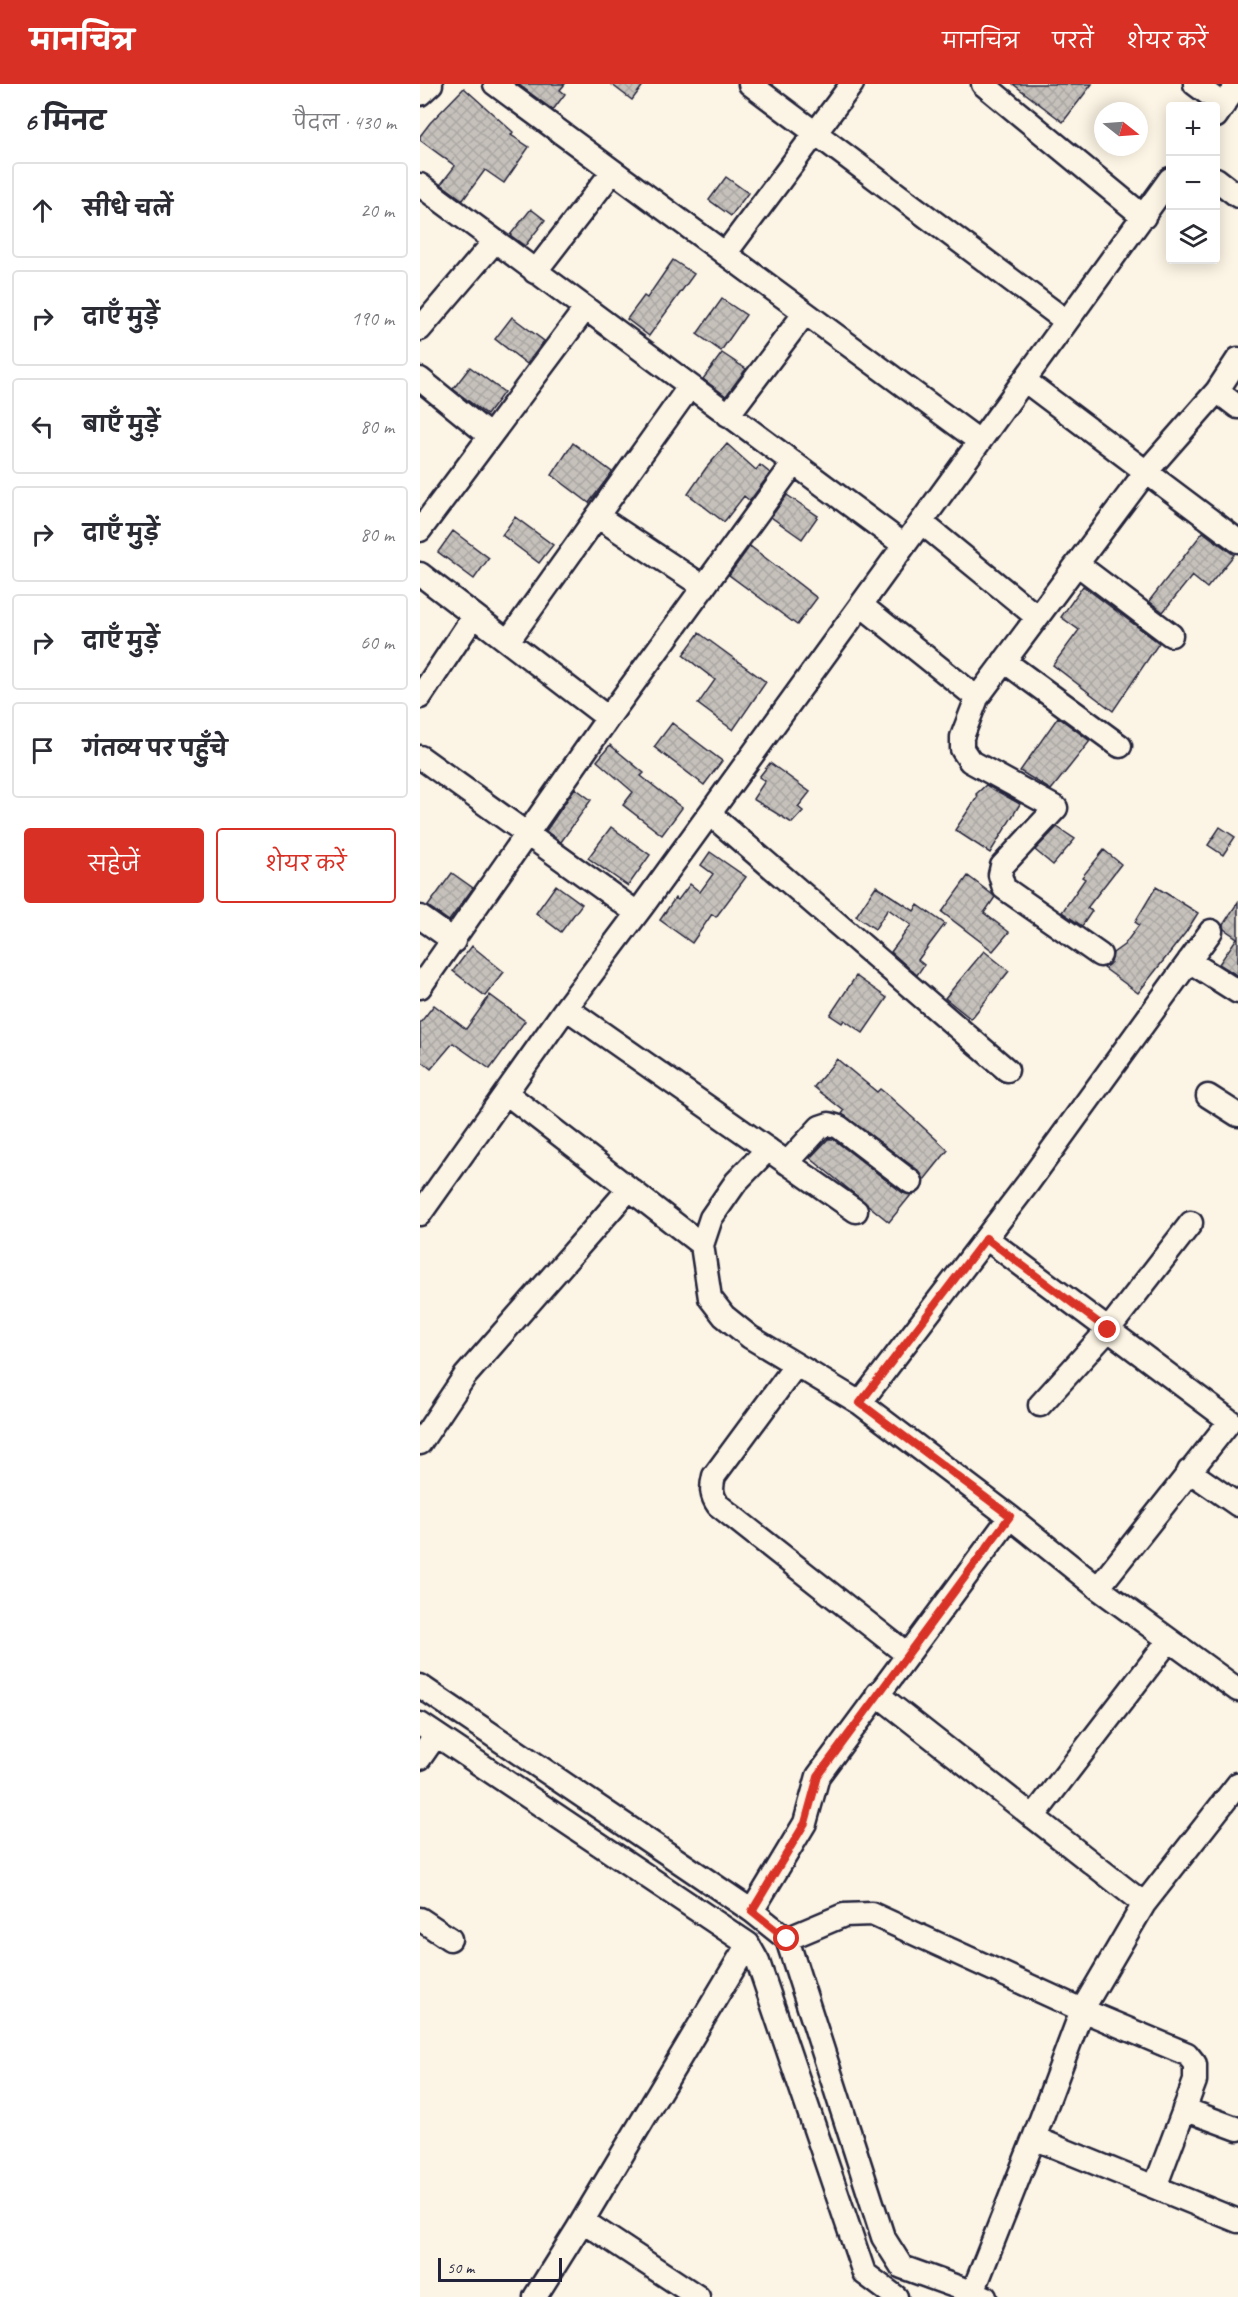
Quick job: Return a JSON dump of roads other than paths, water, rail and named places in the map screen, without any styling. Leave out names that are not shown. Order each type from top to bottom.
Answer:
[{"type":"street","points":[[420,94],[431,84]]},
{"type":"street","points":[[495,84],[979,441]]},
{"type":"street","points":[[750,84],[1066,321]]},
{"type":"street","points":[[725,254],[852,84]]},
{"type":"street","points":[[983,84],[1144,218]]},
{"type":"street","points":[[1195,84],[1212,102]]},
{"type":"street","points":[[1220,109],[1238,84]]},
{"type":"street","points":[[536,272],[613,171]]},
{"type":"street","points":[[1220,183],[1238,196]]},
{"type":"street","points":[[420,185],[904,545]]},
{"type":"street","points":[[420,1214],[566,1008],[710,814],[1166,185]]},
{"type":"street","points":[[420,329],[495,241]]},
{"type":"street","points":[[420,530],[585,309]]},
{"type":"street","points":[[728,415],[805,313]]},
{"type":"street","points":[[1100,955],[1004,888],[1000,875],[1002,866],[1056,808],[970,761],[962,749],[962,737],[977,698],[1004,661],[1145,473],[1216,391],[1238,359]]},
{"type":"street","points":[[420,379],[490,436]]},
{"type":"street","points":[[1024,380],[1238,541]]},
{"type":"street","points":[[508,641],[690,386]]},
{"type":"street","points":[[1216,391],[1238,407]]},
{"type":"street","points":[[420,987],[454,941],[525,834],[794,463]]},
{"type":"street","points":[[597,516],[704,587]]},
{"type":"street","points":[[921,522],[1037,617]]},
{"type":"street","points":[[1077,564],[1171,635]]},
{"type":"street","points":[[420,574],[608,718]]},
{"type":"street","points":[[861,605],[977,698]]},
{"type":"street","points":[[420,697],[474,616]]},
{"type":"street","points":[[1004,661],[1120,746]]},
{"type":"street","points":[[420,757],[637,914]]},
{"type":"street","points":[[710,814],[1007,1070]]},
{"type":"street","points":[[420,917],[454,941]]},
{"type":"street","points":[[860,1403],[986,1238],[1211,931]]},
{"type":"street","points":[[1189,961],[1238,992]]},
{"type":"street","points":[[566,1008],[856,1211]]},
{"type":"street","points":[[506,1093],[702,1245]]},
{"type":"street","points":[[1208,1096],[1238,1115]]},
{"type":"street","points":[[787,1163],[820,1127],[829,1124],[839,1127],[911,1182]]},
{"type":"street","points":[[768,1149],[736,1182],[711,1218],[702,1245],[710,1298],[724,1316],[750,1337],[860,1403],[1010,1516],[1098,1588],[1238,1690]]},
{"type":"street","points":[[420,1443],[465,1376],[629,1189]]},
{"type":"street","points":[[1040,1405],[1108,1330],[1191,1223]]},
{"type":"street","points":[[986,1238],[1108,1330],[1234,1414],[1098,1588]]},
{"type":"street","points":[[796,1365],[714,1476],[711,1486],[712,1496],[718,1506],[908,1655]]},
{"type":"street","points":[[1189,1471],[1238,1505]]},
{"type":"street","points":[[752,1911],[805,1823],[818,1776],[1010,1516]]},
{"type":"street","points":[[1033,1817],[1169,1640]]},
{"type":"street","points":[[420,1686],[752,1911],[787,1939],[883,2237],[902,2267],[976,2295],[1082,2010],[1144,1904],[1238,1784]]},
{"type":"street","points":[[877,1694],[1144,1904]]},
{"type":"street","points":[[420,1758],[428,1730],[748,1944],[758,1962],[864,2273],[896,2297]]},
{"type":"street","points":[[787,1939],[844,1915],[872,1914],[1082,2010],[1187,2054],[1195,2064],[1195,2081],[1155,2187]]},
{"type":"street","points":[[420,1919],[450,1939]]},
{"type":"street","points":[[535,2297],[583,2221],[748,1944]]},
{"type":"street","points":[[1184,2109],[1238,2129]]},
{"type":"street","points":[[1034,2138],[1238,2221]]},
{"type":"street","points":[[583,2221],[698,2297]]}]
